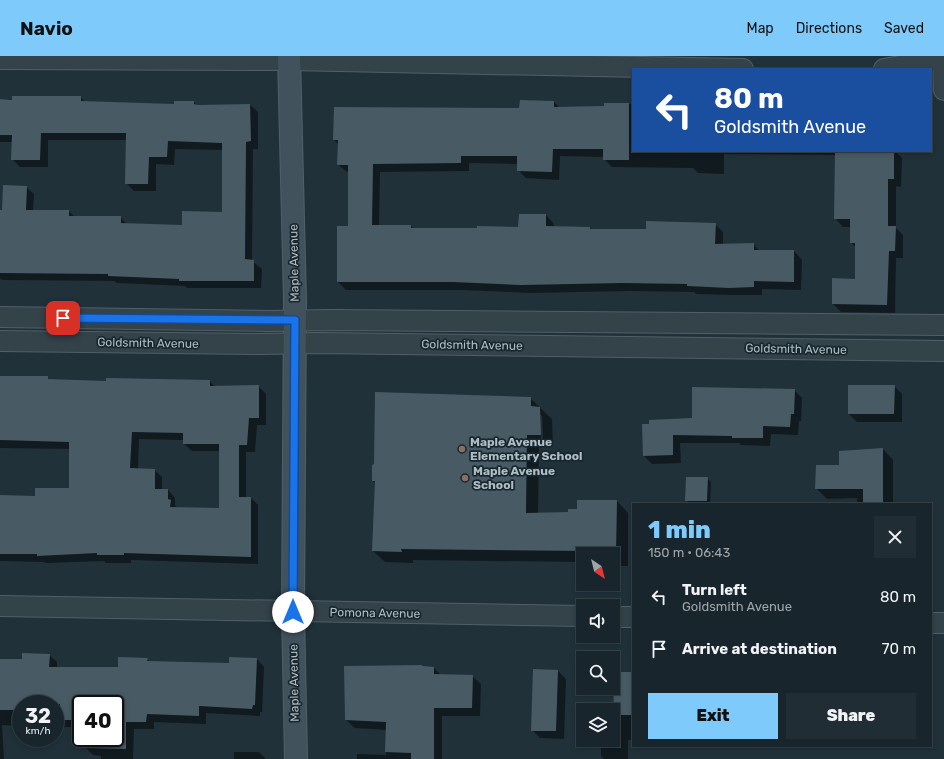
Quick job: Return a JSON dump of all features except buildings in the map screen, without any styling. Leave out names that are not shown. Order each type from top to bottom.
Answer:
[{"type":"street","points":[[889,68],[941,57],[944,90]]},
{"type":"street","points":[[6,58],[289,58],[614,61],[727,68]]},
{"type":"street","name":"Maple Avenue","points":[[289,58],[295,320],[293,612],[296,759]]},
{"type":"street","name":"Goldsmith Avenue","points":[[0,317],[944,325]]},
{"type":"street","name":"Goldsmith Avenue","points":[[0,341],[944,351]]},
{"type":"street","name":"Pomona Avenue","points":[[0,606],[576,616]]},
{"type":"street","points":[[620,617],[632,617]]},
{"type":"street","points":[[932,623],[944,623]]},
{"type":"place","name":"Maple Avenue Elementary School","points":[[462,449]]},
{"type":"place","name":"Maple Avenue School","points":[[465,478]]},
{"type":"route","points":[[63,318],[269,321],[295,320],[293,612]]}]
